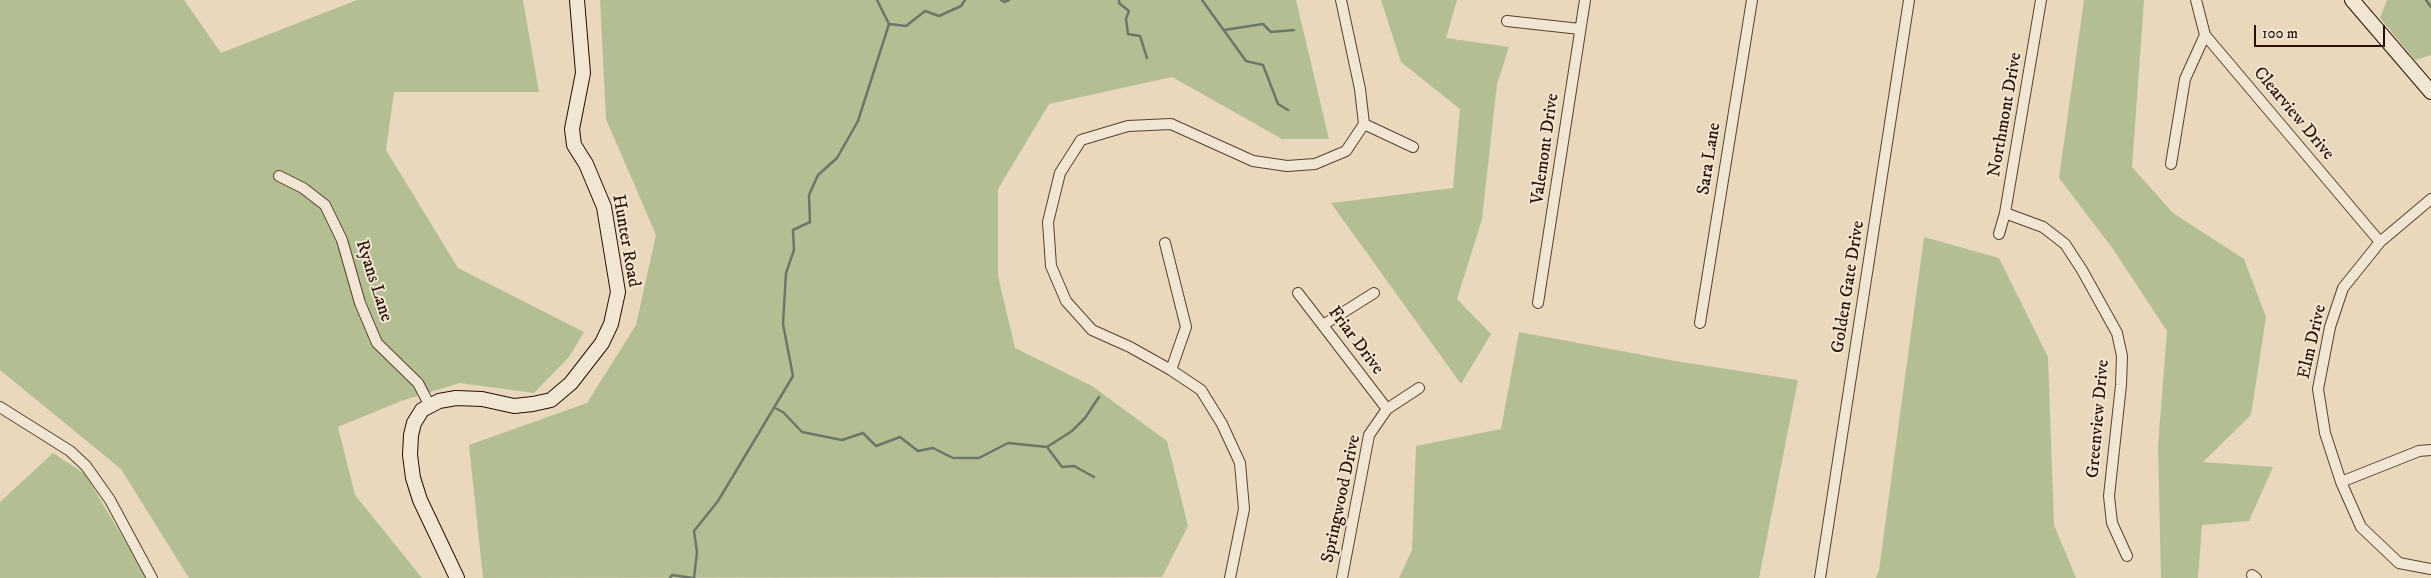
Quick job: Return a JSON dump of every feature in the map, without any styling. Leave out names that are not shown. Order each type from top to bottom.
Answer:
[{"type":"street","name":"Hunter Road","points":[[430,406],[439,401],[456,398],[482,399],[514,406],[551,400],[571,383],[602,343],[611,324],[618,292],[604,207],[586,164],[574,145],[572,129],[583,73],[578,0]]},
{"type":"street","points":[[1230,578],[1244,509],[1240,463],[1222,424],[1201,390],[1171,370],[1130,347],[1092,330],[1066,301],[1051,266],[1048,222],[1060,173],[1081,140],[1128,126],[1171,124],[1253,161],[1287,166],[1315,164],[1346,151],[1364,124],[1360,89],[1341,0]]},
{"type":"street","name":"Valemont Drive","points":[[1538,303],[1585,0]]},
{"type":"street","name":"Sara Lane","points":[[1700,323],[1752,0]]},
{"type":"street","name":"Golden Gate Drive","points":[[1820,578],[1909,0]]},
{"type":"street","name":"Northmont Drive","points":[[1999,234],[2005,213],[2042,0]]},
{"type":"street","name":"Clearview Drive","points":[[2196,0],[2205,35],[2380,242]]},
{"type":"street","points":[[2352,0],[2431,92]]},
{"type":"street","points":[[1508,21],[1580,29]]},
{"type":"street","points":[[2171,164],[2185,79],[2205,35]]},
{"type":"street","points":[[1364,124],[1413,147]]},
{"type":"street","name":"Ryans Lane","points":[[279,176],[303,188],[325,205],[342,240],[360,303],[377,342],[418,383],[430,406]]},
{"type":"street","name":"Elm Drive","points":[[2431,199],[2380,242],[2343,288],[2330,327],[2318,389],[2324,433],[2341,482],[2361,527],[2399,563],[2431,569]]},
{"type":"street","name":"Greenview Drive","points":[[2005,213],[2042,227],[2065,244],[2082,270],[2117,333],[2122,356],[2121,386],[2109,496],[2112,524],[2126,556]]},
{"type":"street","points":[[1165,243],[1186,327],[1171,370]]},
{"type":"street","points":[[1323,325],[1374,292]]},
{"type":"street","name":"Friar Drive","points":[[1298,293],[1387,409]]},
{"type":"street","name":"Springwood Drive","points":[[1342,578],[1369,435],[1387,409],[1419,388]]},
{"type":"street","points":[[430,406],[422,410],[410,435],[413,478],[420,500],[457,578]]},
{"type":"street","points":[[0,407],[70,451],[86,466],[110,500],[152,578]]},
{"type":"street","points":[[2341,482],[2419,450],[2431,450]]},
{"type":"green space","points":[[0,0],[184,0],[221,53],[357,0],[523,0],[539,92],[394,92],[386,150],[458,268],[584,332],[569,357],[534,393],[460,383],[401,401],[338,427],[355,495],[422,578],[189,578],[121,469],[0,370]]},
{"type":"green space","points":[[600,0],[1296,0],[1329,139],[1282,139],[1172,77],[1049,104],[998,189],[998,276],[1015,348],[1092,386],[1167,441],[1188,526],[1162,577],[483,578],[469,445],[587,403],[636,325],[656,235],[606,119]]},
{"type":"green space","points":[[1381,0],[1457,0],[1446,38],[1509,47],[1497,84],[1482,219],[1457,299],[1491,334],[1461,384],[1331,203],[1453,188],[1460,109],[1401,62]]},
{"type":"green space","points":[[2084,0],[2144,0],[2132,167],[2173,213],[2244,259],[2266,317],[2251,415],[2203,462],[2273,467],[2249,521],[2202,525],[2198,578],[2161,578],[2158,446],[2167,331],[2113,249],[2059,178]]},
{"type":"green space","points":[[2387,0],[2431,0],[2431,55],[2415,60],[2380,18]]},
{"type":"green space","points":[[1924,237],[1999,258],[2048,357],[2054,525],[2076,578],[1876,578],[1879,570]]},
{"type":"green space","points":[[1519,332],[1675,361],[1798,380],[1759,578],[1399,578],[1412,550],[1416,446],[1501,429]]},
{"type":"green space","points":[[53,453],[85,474],[147,578],[0,578],[0,502]]},
{"type":"waterway","points":[[694,578],[697,552],[694,531],[718,501],[793,376],[783,324],[786,273],[794,250],[793,230],[810,222],[809,195],[818,175],[837,158],[858,121],[889,24],[877,0]]},
{"type":"waterway","points":[[889,24],[906,26],[925,11],[939,16],[961,6],[965,0]]},
{"type":"waterway","points":[[1001,0],[1004,2],[1009,0]]},
{"type":"waterway","points":[[1119,0],[1119,3],[1129,11],[1126,19],[1128,34],[1140,36],[1147,58]]},
{"type":"waterway","points":[[1202,0],[1246,61],[1263,65],[1278,104],[1288,110]]},
{"type":"waterway","points":[[2426,0],[2431,7]]},
{"type":"waterway","points":[[1224,30],[1263,24],[1271,32],[1294,30]]},
{"type":"waterway","points":[[1047,447],[1072,431],[1085,418],[1099,397]]},
{"type":"waterway","points":[[775,408],[783,412],[802,432],[842,440],[863,433],[876,446],[900,437],[918,451],[933,448],[953,458],[979,458],[1008,443],[1047,447],[1062,467],[1074,466],[1094,477]]},
{"type":"waterway","points":[[670,578],[672,575],[693,578]]}]
